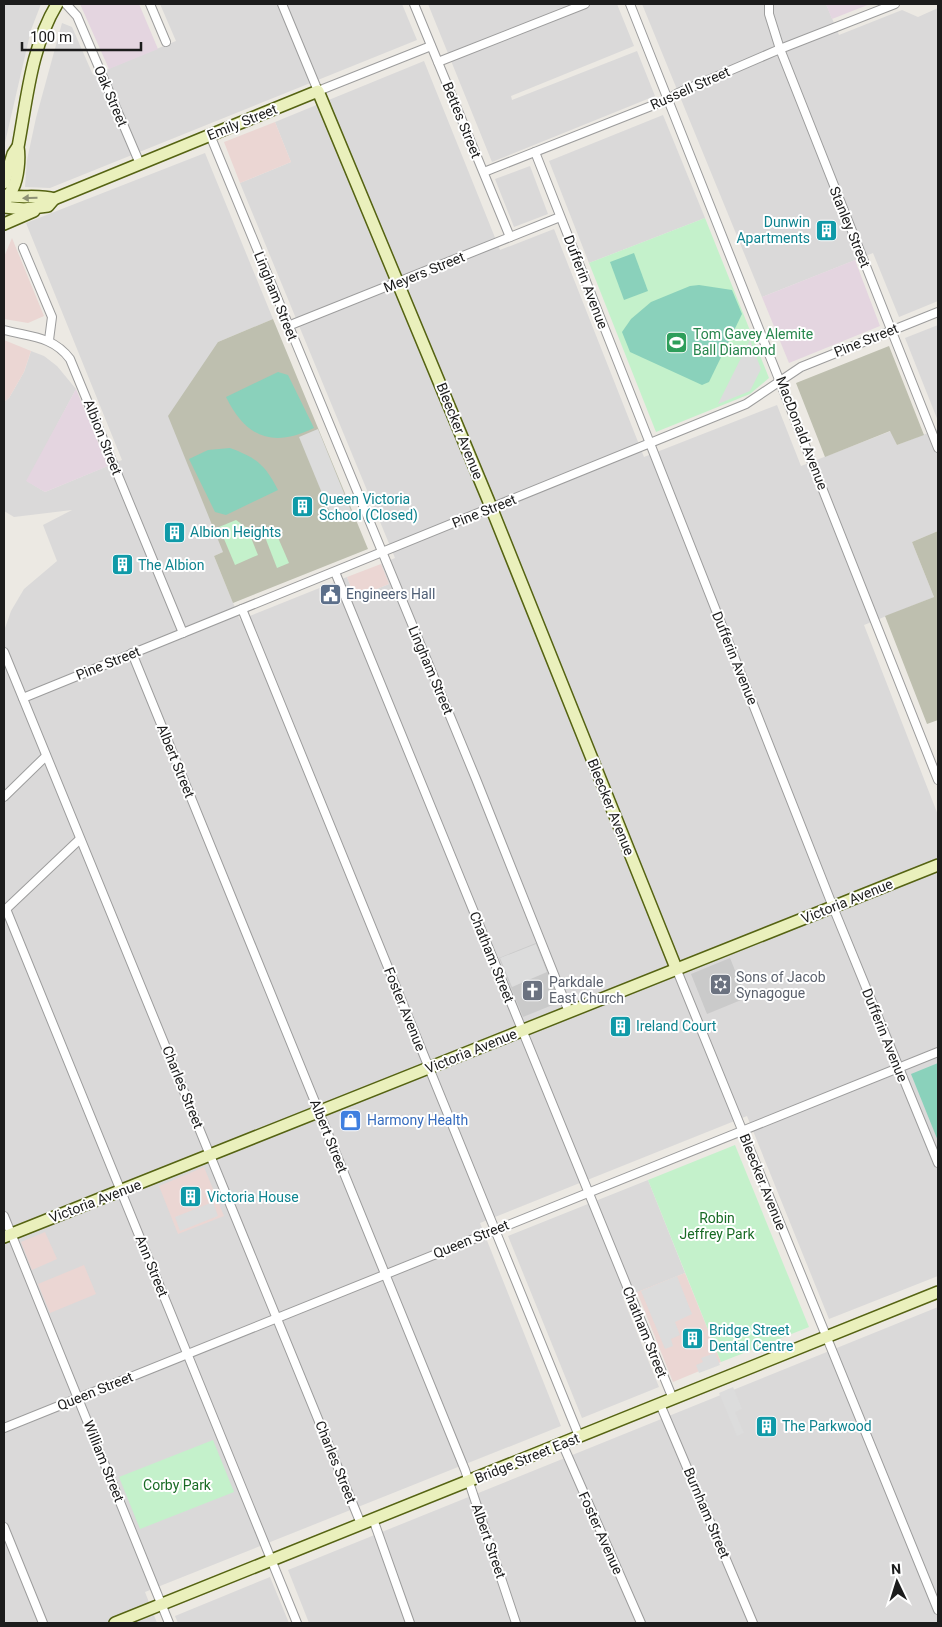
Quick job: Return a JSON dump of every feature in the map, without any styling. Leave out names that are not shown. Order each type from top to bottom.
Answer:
[{"type":"street","points":[[40,208],[4,198],[14,187],[20,156],[18,147],[33,65],[40,38],[57,4]]},
{"type":"street","name":"Oak Street","points":[[66,4],[77,16],[140,164]]},
{"type":"street","points":[[150,4],[166,42]]},
{"type":"street","name":"Bleecker Avenue","points":[[282,4],[491,508],[742,1131],[938,1610]]},
{"type":"street","name":"Bettes Street","points":[[414,4],[510,237]]},
{"type":"street","points":[[438,62],[586,4]]},
{"type":"street","name":"MacDonald Avenue","points":[[630,4],[781,380],[938,780]]},
{"type":"street","name":"Stanley Street","points":[[769,4],[769,14],[780,49],[938,448]]},
{"type":"street","name":"Russell Street","points":[[484,172],[669,99],[678,93],[780,49],[895,4]]},
{"type":"street","name":"Emily Street","points":[[4,224],[48,206],[54,199],[318,90],[432,46]]},
{"type":"street","name":"Lingham Street","points":[[210,135],[569,1012]]},
{"type":"street","points":[[4,183],[13,154],[18,147]]},
{"type":"street","name":"Dufferin Avenue","points":[[535,152],[897,1067],[938,1163]]},
{"type":"street","name":"Emily Street","points":[[4,198],[45,196],[54,199]]},
{"type":"street","name":"Meyers Street","points":[[288,326],[560,217]]},
{"type":"street","points":[[4,330],[49,340],[52,317],[23,248]]},
{"type":"street","name":"Pine Street","points":[[23,698],[650,445],[746,404],[781,380],[819,359],[938,312]]},
{"type":"street","name":"Albion Street","points":[[49,340],[62,347],[70,359],[183,633]]},
{"type":"street","name":"Chatham Street","points":[[335,572],[672,1399]]},
{"type":"street","name":"Foster Avenue","points":[[242,609],[579,1436]]},
{"type":"street","name":"Charles Street","points":[[4,652],[361,1524]]},
{"type":"street","name":"Albert Street","points":[[132,653],[469,1481],[516,1623]]},
{"type":"street","points":[[4,797],[46,756]]},
{"type":"street","points":[[5,911],[80,838]]},
{"type":"street","name":"Victoria Avenue","points":[[8,1235],[938,865]]},
{"type":"street","name":"Ann Street","points":[[5,911],[122,1191],[297,1623]]},
{"type":"street","name":"Queen Street","points":[[4,1428],[938,1052]]},
{"type":"street","name":"William Street","points":[[4,1216],[8,1235],[78,1398],[170,1623]]},
{"type":"street","name":"Bridge Street East","points":[[115,1623],[938,1292]]},
{"type":"street","name":"Burnham Street","points":[[660,1404],[753,1623]]},
{"type":"street","name":"Foster Avenue","points":[[562,1443],[641,1623]]},
{"type":"street","points":[[373,1518],[410,1623]]},
{"type":"street","points":[[4,1527],[43,1623]]},
{"type":"shaded area","points":[[4,4],[41,4],[31,30],[4,147]]},
{"type":"shaded area","points":[[80,4],[139,4],[158,49],[109,69]]},
{"type":"shaded area","points":[[160,4],[402,4],[417,40],[50,188],[25,187],[27,160],[36,118],[62,23],[72,27],[93,75],[176,41]]},
{"type":"shaded area","points":[[428,4],[617,4],[634,46],[511,96],[512,100],[637,51],[655,96],[492,162]]},
{"type":"shaded area","points":[[642,4],[826,4],[839,35],[902,10],[918,17],[938,8],[938,301],[899,317],[873,253],[762,297]]},
{"type":"shaded area","points":[[826,4],[870,4],[832,19]]},
{"type":"shaded area","points":[[424,61],[500,250],[554,229],[644,457],[777,405],[801,466],[891,431],[897,445],[938,429],[938,531],[912,542],[934,597],[864,625],[938,815],[938,1276],[829,1319],[747,1116],[480,1223],[561,1426],[145,1592],[157,1623],[4,1623],[4,631],[11,611],[24,589],[57,561],[43,525],[72,510],[14,517],[4,511],[4,402],[9,398],[24,372],[31,351],[44,356],[57,366],[76,389],[27,481],[45,492],[122,460],[26,223],[205,153],[273,319],[218,342],[223,552],[214,556],[240,620],[347,577],[355,598],[389,584],[381,564],[395,558],[240,183],[291,162],[275,122]]},
{"type":"shaded area","points":[[663,115],[705,218],[589,263],[549,161]]},
{"type":"shaded area","points":[[275,122],[291,162],[240,183],[224,142]]},
{"type":"shaded area","points":[[530,166],[548,214],[514,227],[495,179]]},
{"type":"shaded area","points":[[12,238],[44,316],[28,323],[4,319],[4,257]]},
{"type":"shaded area","points":[[855,260],[880,326],[789,363],[762,297]]},
{"type":"shaded area","name":"Queen Victoria School (Closed)","points":[[273,319],[368,549],[233,603],[214,556],[223,552],[168,416],[218,342]]},
{"type":"shaded area","points":[[938,325],[938,421],[905,338]]},
{"type":"shaded area","points":[[4,340],[31,351],[24,372],[9,398],[4,402]]},
{"type":"shaded area","points":[[750,340],[761,369],[750,391],[718,404]]},
{"type":"shaded area","points":[[889,346],[924,435],[897,445],[890,431],[825,457],[796,383]]},
{"type":"shaded area","points":[[76,389],[108,466],[45,492],[26,481]]},
{"type":"shaded area","points":[[318,429],[352,513],[333,520],[299,437]]},
{"type":"shaded area","points":[[938,531],[938,720],[927,724],[885,616],[934,597],[912,542]]},
{"type":"shaded area","points":[[381,564],[389,584],[355,598],[347,577]]},
{"type":"shaded area","points":[[536,943],[560,1002],[523,1017],[499,958]]},
{"type":"shaded area","points":[[536,944],[547,972],[512,987],[500,958]]},
{"type":"shaded area","points":[[730,958],[746,998],[707,1014],[691,974]]},
{"type":"shaded area","points":[[204,1167],[224,1216],[178,1234],[159,1186]]},
{"type":"shaded area","points":[[648,1180],[685,1273],[623,1298],[659,1387],[582,1418],[508,1236]]},
{"type":"shaded area","points":[[213,1202],[218,1216],[180,1231],[175,1217]]},
{"type":"shaded area","points":[[45,1232],[57,1259],[32,1270],[21,1242]]},
{"type":"shaded area","points":[[84,1265],[96,1294],[50,1313],[38,1284]]},
{"type":"shaded area","points":[[685,1273],[721,1362],[673,1382],[637,1292]]},
{"type":"shaded area","points":[[677,1276],[692,1314],[675,1322],[680,1335],[671,1339],[673,1346],[665,1349],[641,1291]]},
{"type":"shaded area","points":[[938,1307],[938,1623],[309,1623],[288,1570]]},
{"type":"shaded area","points":[[715,1353],[720,1365],[699,1373],[696,1365],[703,1362],[701,1358]]},
{"type":"shaded area","points":[[733,1387],[742,1409],[735,1412],[744,1433],[737,1436],[719,1393]]},
{"type":"shaded area","points":[[270,1577],[289,1623],[178,1623],[175,1616]]},
{"type":"green space","points":[[705,218],[769,378],[750,394],[656,432],[589,263]]},
{"type":"green space","points":[[634,253],[648,291],[624,300],[610,262]]},
{"type":"green space","name":"Tom Gavey Alemite Ball Diamond","points":[[699,285],[732,290],[742,314],[709,382],[702,385],[630,352],[622,332],[631,319],[651,302],[690,286]]},
{"type":"green space","points":[[278,372],[288,375],[314,428],[299,434],[273,438],[252,430],[242,422],[234,411],[226,397]]},
{"type":"green space","points":[[230,448],[247,455],[259,463],[269,474],[278,490],[226,515],[215,512],[189,459],[208,450]]},
{"type":"green space","points":[[236,520],[247,528],[258,555],[235,565],[219,527]]},
{"type":"green space","points":[[276,533],[289,563],[277,568],[265,537]]},
{"type":"green space","points":[[938,1063],[938,1141],[911,1074]]},
{"type":"green space","name":"Robin Jeffrey Park","points":[[735,1145],[809,1327],[721,1362],[648,1180]]},
{"type":"green space","name":"Corby Park","points":[[213,1440],[234,1492],[140,1529],[119,1477]]},
{"type":"place","name":"Dunwin Apartments","points":[[826,230]]},
{"type":"place","name":"Tom Gavey Alemite Ball Diamond","points":[[677,342]]},
{"type":"place","name":"Queen Victoria School (Closed)","points":[[303,507]]},
{"type":"place","name":"Albion Heights","points":[[174,532]]},
{"type":"place","name":"The Albion","points":[[122,565]]},
{"type":"place","name":"Engineers Hall","points":[[330,594]]},
{"type":"place","name":"Sons of Jacob Synagogue","points":[[720,985]]},
{"type":"place","name":"Parkdale East Church","points":[[533,990]]},
{"type":"place","name":"Ireland Court","points":[[620,1026]]},
{"type":"place","name":"Harmony Health","points":[[351,1120]]},
{"type":"place","name":"Victoria House","points":[[191,1197]]},
{"type":"place","name":"Bridge Street Dental Centre","points":[[693,1338]]},
{"type":"place","name":"The Parkwood","points":[[766,1426]]}]
